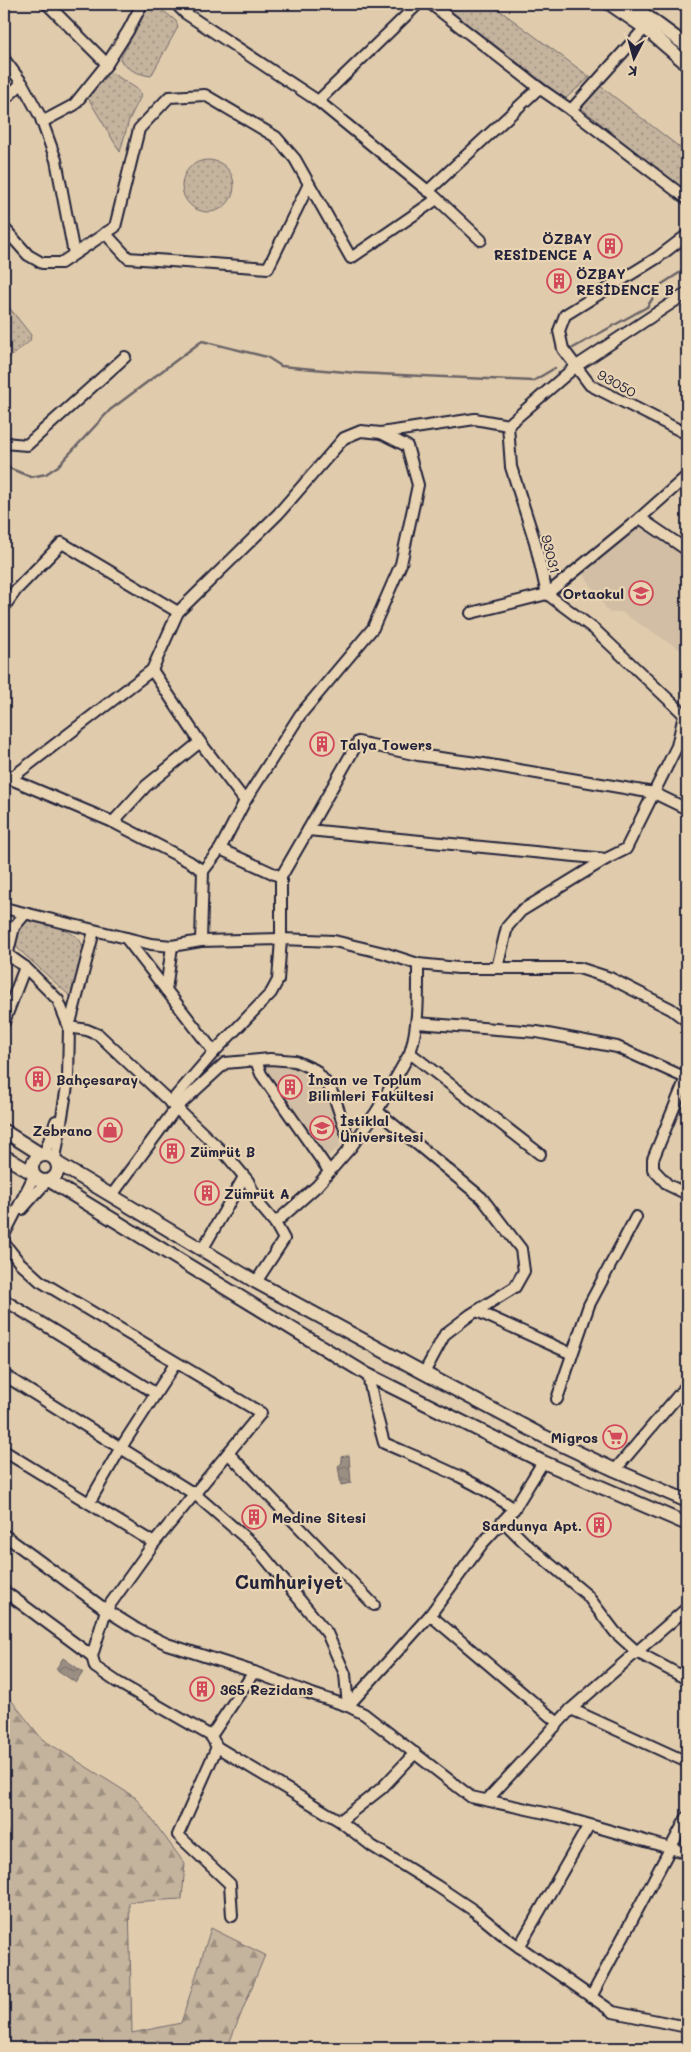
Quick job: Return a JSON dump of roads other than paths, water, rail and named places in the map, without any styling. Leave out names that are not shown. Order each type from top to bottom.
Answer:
[{"type":"main road","points":[[610,4],[646,28],[687,64]]},
{"type":"main road","points":[[630,4],[687,46]]},
{"type":"main road","points":[[4,1131],[256,1282],[543,1436],[687,1501]]},
{"type":"main road","points":[[4,1156],[368,1375],[543,1462],[687,1524]]},
{"type":"main road","points":[[40,1178],[58,1171],[50,1158]]},
{"type":"main road","points":[[40,1178],[31,1168],[34,1160],[50,1158]]},
{"type":"street","points":[[47,4],[107,64]]},
{"type":"street","points":[[42,122],[74,105],[107,64],[128,31],[142,4]]},
{"type":"street","points":[[176,4],[185,13],[318,100],[428,191],[481,240]]},
{"type":"street","points":[[318,100],[418,4]]},
{"type":"street","points":[[431,4],[538,88],[571,110],[687,199]]},
{"type":"street","points":[[571,110],[646,28]]},
{"type":"street","points":[[4,60],[22,83],[42,122],[56,160],[74,254]]},
{"type":"street","points":[[4,100],[22,83]]},
{"type":"street","points":[[428,191],[538,88]]},
{"type":"street","points":[[4,228],[28,255],[42,263],[61,263],[115,227],[139,128],[169,97],[205,95],[276,137],[295,159],[351,258],[437,199]]},
{"type":"street","points":[[105,233],[128,258],[268,268],[309,184]]},
{"type":"street","name":"93050","points":[[687,235],[657,258],[565,315],[559,331],[562,349],[590,385],[687,434]]},
{"type":"street","points":[[7,778],[152,670],[178,612],[278,514],[344,438],[362,432],[381,433],[474,419],[508,425],[575,367],[687,293]]},
{"type":"street","points":[[4,443],[26,445],[125,358]]},
{"type":"street","name":"93031","points":[[508,425],[511,467],[535,542],[547,594],[594,629],[686,716]]},
{"type":"street","points":[[201,941],[203,872],[220,850],[245,801],[300,715],[373,628],[401,564],[418,485],[407,446],[381,433]]},
{"type":"street","points":[[471,612],[547,594],[640,518],[687,476]]},
{"type":"street","points":[[640,518],[687,550]]},
{"type":"street","points":[[4,607],[16,590],[62,543],[178,612]]},
{"type":"street","points":[[152,670],[200,742],[245,801]]},
{"type":"street","points":[[497,968],[506,927],[521,911],[606,859],[626,849],[677,746],[686,716]]},
{"type":"street","points":[[113,822],[146,786],[200,742]]},
{"type":"street","points":[[112,1195],[173,1106],[214,1052],[271,993],[278,980],[281,939],[281,877],[358,742],[418,755],[484,764],[654,793],[687,809]]},
{"type":"street","points":[[7,778],[113,822],[190,862],[203,872]]},
{"type":"street","points":[[308,830],[606,859]]},
{"type":"street","points":[[220,850],[281,877]]},
{"type":"street","points":[[4,908],[151,944],[172,946],[201,941],[281,939],[334,941],[384,953],[418,964],[458,968],[580,968],[610,978],[671,1009],[687,1021]]},
{"type":"street","points":[[25,914],[14,927],[6,954],[25,967],[58,1000],[69,1027]]},
{"type":"street","points":[[50,1158],[68,1080],[69,1027],[94,931]]},
{"type":"street","points":[[126,938],[214,1052]]},
{"type":"street","points":[[166,990],[172,946]]},
{"type":"street","points":[[275,1222],[317,1186],[351,1147],[377,1111],[410,1054],[417,1023],[418,964]]},
{"type":"street","points":[[4,1022],[25,967]]},
{"type":"street","points":[[417,1023],[537,1032],[617,1047],[687,1077],[653,1159],[653,1169],[668,1185],[687,1194]]},
{"type":"street","points":[[69,1027],[87,1030],[99,1035],[228,1157],[244,1177],[259,1204],[275,1222],[284,1239],[256,1282]]},
{"type":"street","points":[[410,1054],[540,1154]]},
{"type":"street","points":[[173,1106],[225,1063],[270,1059],[295,1061],[314,1070],[328,1086],[335,1099],[351,1147]]},
{"type":"street","points":[[256,1060],[261,1074],[329,1171]]},
{"type":"street","points":[[377,1111],[482,1198],[522,1249],[524,1271],[515,1287],[477,1310],[445,1334],[424,1373]]},
{"type":"street","points":[[202,1250],[244,1177]]},
{"type":"street","points":[[6,1230],[40,1178]]},
{"type":"street","points":[[556,1399],[589,1305],[636,1217]]},
{"type":"street","points":[[4,1243],[19,1262],[40,1281],[175,1364],[261,1413],[154,1543],[106,1610],[92,1656],[95,1666],[116,1682],[211,1736],[217,1746],[340,1822],[372,1846],[473,1910],[519,1947],[613,2012],[687,2027]]},
{"type":"street","points":[[4,1300],[155,1393]]},
{"type":"street","points":[[477,1310],[572,1354]]},
{"type":"street","points":[[89,1503],[120,1448],[175,1364]]},
{"type":"street","points":[[4,1375],[196,1494],[256,1547],[327,1633],[345,1674],[348,1706]]},
{"type":"street","points":[[368,1375],[384,1443],[467,1479],[492,1493],[514,1509]]},
{"type":"street","points":[[615,1470],[687,1385]]},
{"type":"street","points":[[4,1451],[154,1543]]},
{"type":"street","points":[[228,1453],[374,1604]]},
{"type":"street","points":[[348,1706],[430,1615],[482,1544],[514,1509],[543,1462]]},
{"type":"street","points":[[503,1521],[586,1595],[615,1632],[637,1652],[687,1679]]},
{"type":"street","points":[[4,1534],[106,1610],[138,1630],[167,1644],[254,1672],[348,1706],[364,1714],[471,1797],[589,1825],[687,1853]]},
{"type":"street","points":[[4,1590],[92,1656]]},
{"type":"street","points":[[487,1800],[571,1709],[687,1608]]},
{"type":"street","points":[[430,1615],[558,1723]]},
{"type":"street","points":[[211,1736],[254,1672]]},
{"type":"street","points":[[571,1709],[687,1762]]},
{"type":"street","points":[[217,1746],[178,1836],[230,1884],[232,1916]]},
{"type":"street","points":[[340,1822],[382,1788],[415,1752]]},
{"type":"street","points":[[591,1996],[687,1817]]},
{"type":"street","points":[[519,1947],[589,1825]]},
{"type":"water","points":[[349,1455],[351,1483],[341,1485],[338,1466],[342,1463],[341,1457]]},
{"type":"water","points":[[63,1658],[83,1672],[76,1683],[56,1669]]},
{"type":"waterway","points":[[573,348],[647,307],[662,284],[687,268]]},
{"type":"waterway","points":[[4,466],[31,477],[46,474],[58,466],[110,410],[202,341],[267,357],[281,366],[356,373],[533,381],[555,368]]},
{"type":"place","name":"ÖZBAY RESİDENCE A","points":[[610,246]]},
{"type":"place","name":"ÖZBAY RESİDENCE B","points":[[559,281]]},
{"type":"place","name":"Ortaokul","points":[[641,593]]},
{"type":"place","name":"Talya Towers","points":[[322,744]]},
{"type":"place","name":"Bahçesaray","points":[[38,1079]]},
{"type":"place","name":"İnsan ve Toplum Bilimleri Fakültesi","points":[[290,1087]]},
{"type":"place","name":"İstiklal Üniversitesi","points":[[322,1128]]},
{"type":"place","name":"Zebrano","points":[[110,1130]]},
{"type":"place","name":"Zümrüt B","points":[[172,1151]]},
{"type":"place","name":"Zümrüt A","points":[[207,1193]]},
{"type":"place","name":"Migros","points":[[615,1437]]},
{"type":"place","name":"Medine Sitesi","points":[[254,1517]]},
{"type":"place","name":"Sardunya Apt.","points":[[599,1525]]},
{"type":"place","name":"365 Rezidans","points":[[202,1689]]},
{"type":"district","name":"Cumhuriyet","points":[[289,1581]]}]
